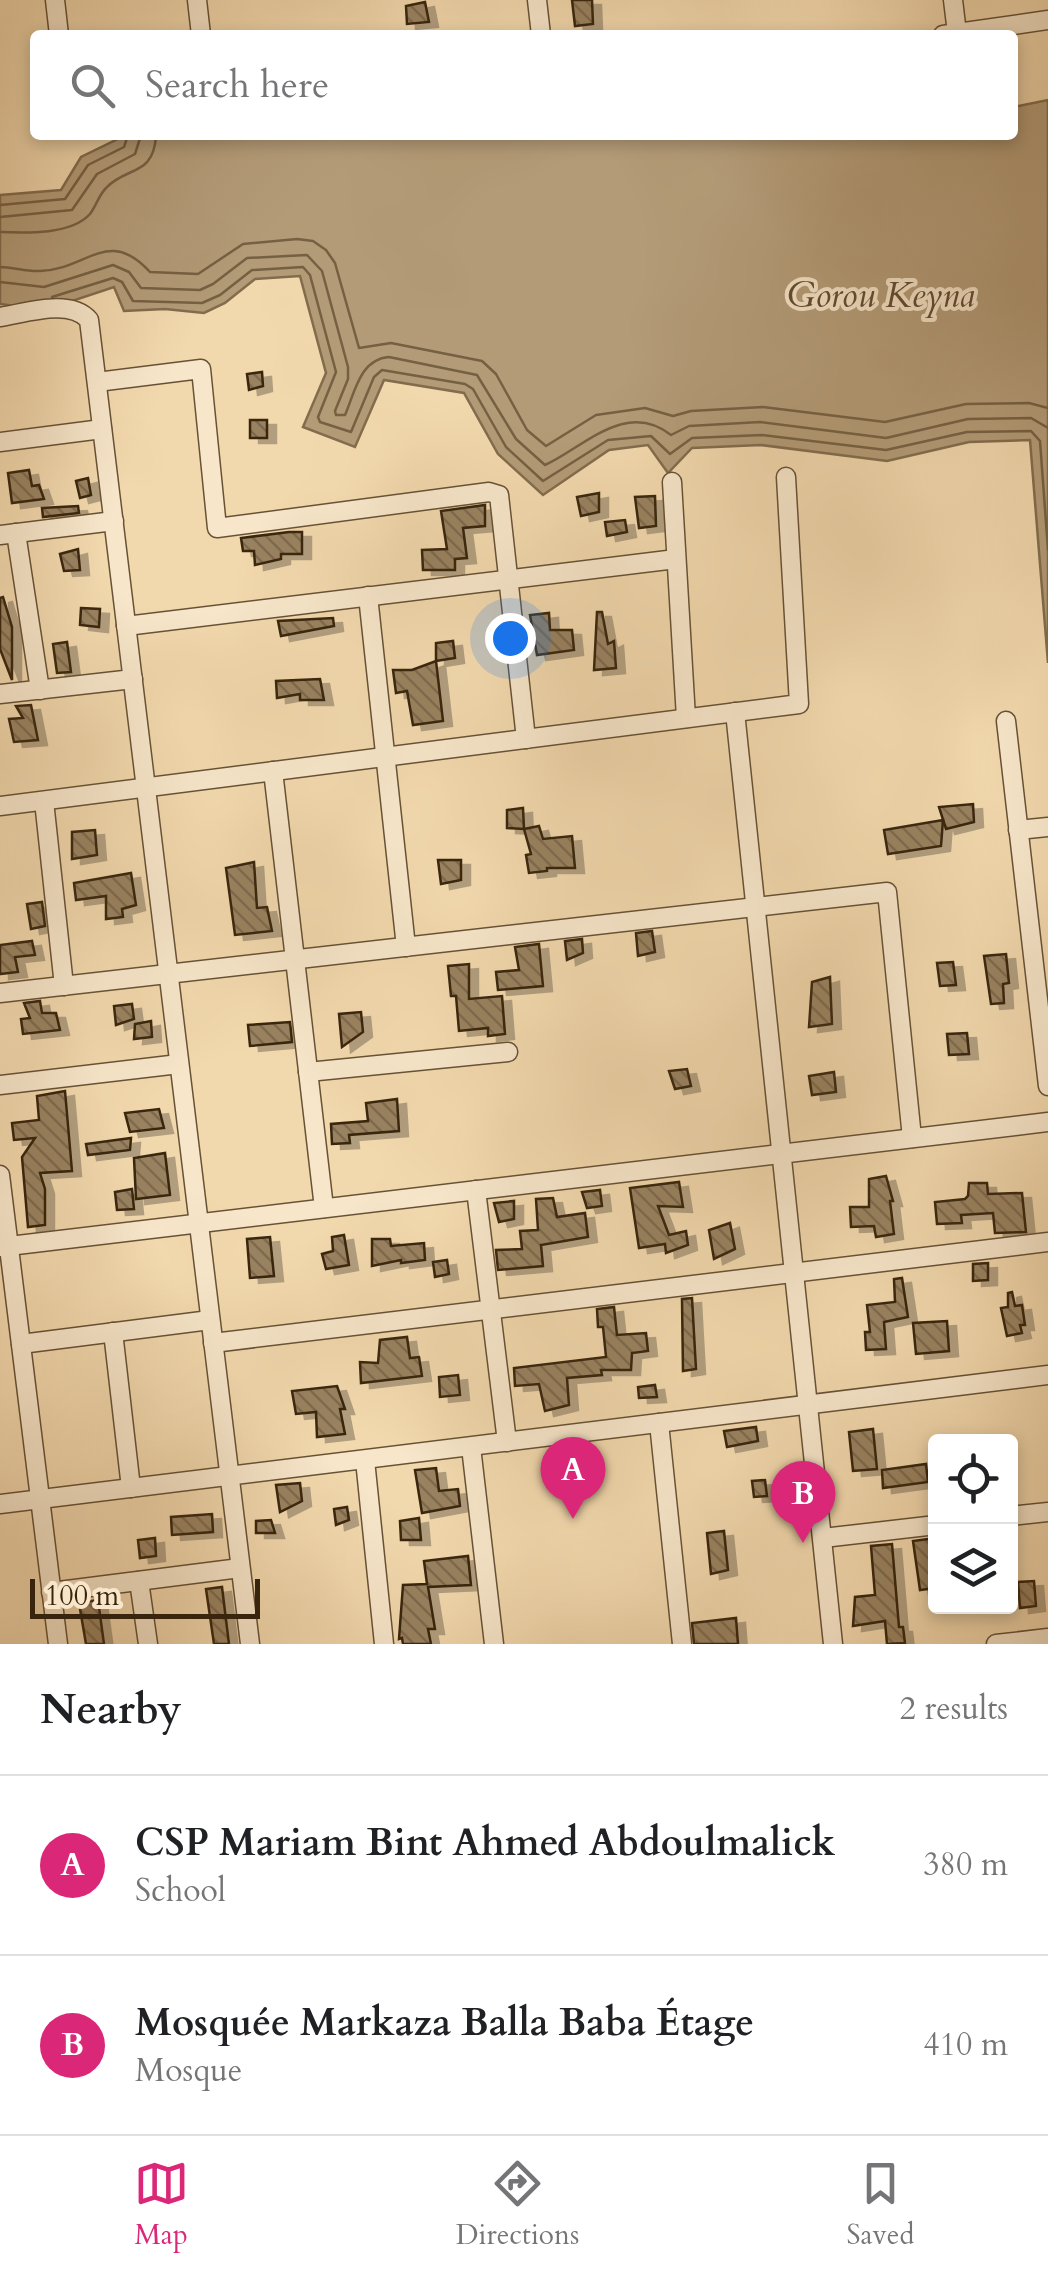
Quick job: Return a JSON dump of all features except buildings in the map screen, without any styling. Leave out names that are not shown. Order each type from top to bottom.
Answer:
[{"type":"street","points":[[55,0],[58,30]]},
{"type":"street","points":[[197,0],[200,30]]},
{"type":"street","points":[[536,0],[540,30]]},
{"type":"street","points":[[950,30],[953,0]]},
{"type":"street","points":[[978,30],[1048,20]]},
{"type":"street","points":[[0,316],[68,308],[82,311],[89,320],[250,1644]]},
{"type":"street","points":[[97,382],[201,370],[216,528],[495,492],[501,501],[526,739]]},
{"type":"street","points":[[0,442],[102,429]]},
{"type":"street","points":[[0,806],[799,704],[786,477]]},
{"type":"street","points":[[672,482],[686,718]]},
{"type":"street","points":[[40,690],[8,534],[114,521]]},
{"type":"street","points":[[126,626],[676,559]]},
{"type":"street","points":[[368,596],[406,947]]},
{"type":"street","points":[[0,694],[133,679]]},
{"type":"street","points":[[735,712],[834,1644]]},
{"type":"street","points":[[1006,721],[1018,830],[1040,940],[1048,1086]]},
{"type":"street","points":[[273,771],[324,1208]]},
{"type":"street","points":[[44,801],[64,986]]},
{"type":"street","points":[[1018,830],[1048,827]]},
{"type":"street","points":[[0,993],[886,892],[912,1138]]},
{"type":"street","points":[[308,1072],[508,1052]]},
{"type":"street","points":[[0,1085],[179,1064]]},
{"type":"street","points":[[4,1246],[1048,1122]]},
{"type":"street","points":[[0,1175],[4,1246],[22,1344],[58,1644]]},
{"type":"street","points":[[476,1190],[507,1442]]},
{"type":"street","points":[[213,1343],[1048,1242]]},
{"type":"street","points":[[22,1344],[210,1320]]},
{"type":"street","points":[[113,1332],[131,1488]]},
{"type":"street","points":[[0,1504],[1048,1376]]},
{"type":"street","points":[[660,1423],[682,1644]]},
{"type":"street","points":[[471,1446],[494,1644]]},
{"type":"street","points":[[364,1460],[384,1644]]},
{"type":"street","points":[[1018,1515],[1048,1512]]},
{"type":"street","points":[[823,1538],[928,1526]]},
{"type":"street","points":[[52,1592],[240,1568]]},
{"type":"street","points":[[139,1581],[148,1644]]},
{"type":"street","points":[[996,1644],[1048,1638]]},
{"type":"water","name":"Gorou Keyna","points":[[1048,100],[1048,663],[1030,440],[969,442],[887,461],[761,445],[692,448],[668,473],[648,445],[609,450],[543,495],[498,454],[464,393],[384,380],[355,447],[303,427],[326,373],[300,276],[255,279],[225,303],[204,313],[165,309],[124,311],[114,287],[45,310],[0,304],[0,195],[61,190],[81,157],[116,140],[1018,140],[1018,106]]},
{"type":"place","name":"CSP Mariam Bint Ahmed Abdoulmalick","points":[[573,1519]]},
{"type":"place","name":"Mosquée Markaza Balla Baba Étage","points":[[803,1543]]}]
